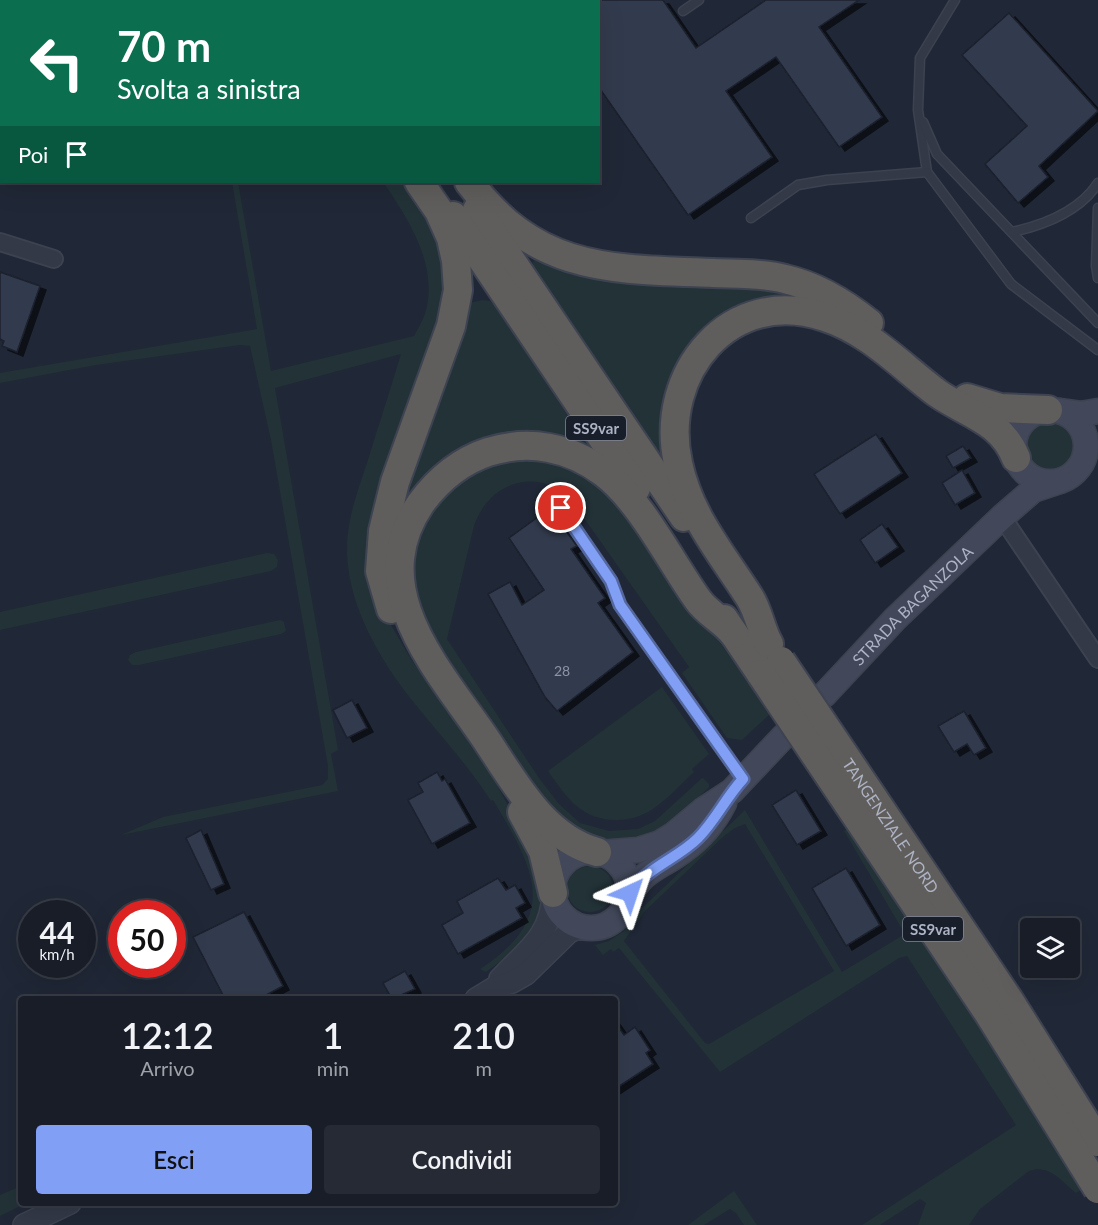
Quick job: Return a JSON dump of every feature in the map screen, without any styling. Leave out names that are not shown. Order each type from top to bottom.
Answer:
[{"type":"highway","points":[[420,183],[439,211],[451,238],[456,261],[458,290],[451,326],[388,507],[381,545],[380,571],[387,597],[406,640],[503,781],[533,831],[545,858],[553,893]]},
{"type":"highway","name":"SS9var","points":[[431,183],[734,634],[771,660]]},
{"type":"highway","name":"SS9var","points":[[459,183],[771,660],[1098,1189]]},
{"type":"highway","points":[[470,183],[490,207],[511,226],[535,243],[561,255],[588,264],[617,268],[754,274],[799,283],[826,294],[853,310],[936,379],[957,393],[1000,408],[1053,411]]},
{"type":"highway","points":[[771,660],[750,599],[707,535],[692,508],[681,477],[675,449],[675,410],[682,384],[698,355],[711,340],[757,314],[784,310],[810,313],[836,321],[870,340],[946,399],[989,423],[1005,438],[1016,458]]},
{"type":"highway","points":[[597,852],[580,847],[562,837],[544,819],[515,782],[417,637],[404,603],[400,567],[405,539],[418,508],[446,476],[465,462],[486,453],[505,448],[533,446],[552,448],[576,456],[599,469],[624,491],[699,600],[734,634]]},
{"type":"highway","name":"TANGENZIALE NORD","points":[[771,660],[1009,1000],[1098,1142]]},
{"type":"main road","points":[[1053,411],[1080,414],[1098,411]]},
{"type":"main road","points":[[1016,458],[1030,477],[1042,481],[1067,477],[1082,463],[1086,452],[1084,434],[1074,420],[1053,411]]},
{"type":"main road","name":"STRADA BAGANZOLA","points":[[1002,517],[1015,473],[1015,440],[1019,428],[1031,416],[1053,411]]},
{"type":"main road","name":"STRADA BAGANZOLA","points":[[824,695],[895,619],[1002,517],[1033,490],[1067,477],[1098,449]]},
{"type":"main road","points":[[737,785],[715,820],[685,850],[648,873],[638,883],[623,910],[614,920],[603,926],[591,928],[579,926],[568,920],[556,905],[553,893],[556,875],[563,864],[578,854],[629,852],[660,843],[679,831],[737,785],[784,736]]},
{"type":"main road","points":[[597,852],[609,856],[622,869],[627,880],[628,899]]},
{"type":"street","points":[[0,242],[54,259]]},
{"type":"street","points":[[1002,517],[1098,659]]},
{"type":"street","points":[[483,994],[526,954],[542,934],[552,910],[553,893]]},
{"type":"street","points":[[483,994],[516,981],[526,974],[569,932],[591,928]]},
{"type":"street","points":[[24,1225],[64,1206]]},
{"type":"lane","points":[[683,11],[699,0]]},
{"type":"lane","points":[[956,0],[920,58],[918,110],[927,172],[1011,284],[1098,350]]},
{"type":"lane","points":[[918,110],[937,154],[1098,323]]},
{"type":"lane","points":[[751,218],[798,185],[827,180],[927,172]]},
{"type":"lane","points":[[1012,232],[1039,226],[1063,214],[1091,194],[1098,183]]},
{"type":"lane","points":[[1098,208],[1096,266],[1098,278]]},
{"type":"lane","points":[[561,508],[611,581],[620,605],[737,785]]},
{"type":"shaded area","points":[[232,183],[238,183],[271,371],[414,336],[427,306],[429,289],[427,273],[423,256],[410,225],[384,183],[410,183],[450,270],[381,601],[391,625],[411,659],[492,776],[530,845],[542,900],[535,927],[515,951],[486,972],[480,969],[506,949],[522,930],[531,911],[533,891],[529,870],[520,848],[493,800],[491,801],[470,771],[401,686],[380,654],[356,603],[348,567],[347,537],[351,515],[401,354],[275,388],[338,750],[331,754],[338,791],[121,835],[163,817],[322,785],[328,779],[328,766],[271,440],[250,346],[240,345],[96,365],[0,383],[0,373],[257,329]]},
{"type":"shaded area","points":[[534,260],[737,281],[812,295],[737,311],[661,453],[640,427],[533,268]]},
{"type":"shaded area","points":[[490,301],[495,306],[586,443],[584,445],[535,438],[404,509],[401,494],[468,306],[473,302]]},
{"type":"shaded area","points":[[1055,423],[1067,429],[1072,437],[1072,455],[1067,463],[1059,468],[1045,469],[1037,466],[1030,459],[1027,441],[1030,433],[1037,426]]},
{"type":"shaded area","points":[[525,453],[595,474],[700,614],[770,714],[742,740],[727,738],[682,673],[689,667],[567,494],[553,486],[539,482],[525,482],[500,491],[489,500],[474,526],[447,639],[539,778],[559,804],[580,823],[609,831],[638,829],[655,821],[701,779],[703,778],[709,784],[709,787],[680,816],[645,839],[604,843],[562,826],[418,626],[411,541],[455,478]]},
{"type":"shaded area","points":[[267,553],[274,554],[278,560],[277,567],[271,571],[0,630],[0,612]]},
{"type":"shaded area","points":[[280,620],[284,622],[286,631],[281,634],[139,665],[132,665],[128,660],[130,655],[136,652]]},
{"type":"shaded area","points":[[662,687],[709,754],[692,769],[694,772],[672,793],[645,814],[617,820],[604,819],[584,812],[576,806],[548,771]]},
{"type":"shaded area","points":[[745,810],[842,972],[905,934],[844,831],[848,829],[977,1022],[1081,1190],[1076,1193],[1049,1172],[1036,1169],[1029,1171],[980,1209],[969,1225],[918,1225],[926,1203],[920,1199],[880,1225],[862,1225],[1016,1125],[907,956],[899,958],[720,1072],[619,948],[613,952],[611,949],[603,955],[595,945],[609,941],[624,931],[641,909]],"holes":[[[745,824],[834,971],[709,1044],[705,1043],[624,941],[645,911],[724,836]]]},
{"type":"shaded area","points":[[590,866],[599,867],[607,872],[612,880],[612,898],[607,906],[599,911],[590,912],[581,911],[573,906],[568,898],[567,889],[568,880],[573,872],[581,867]]},
{"type":"shaded area","points":[[18,1187],[18,1206],[20,1206],[0,1216],[0,1195]]},
{"type":"shaded area","points":[[734,1191],[757,1225],[744,1225],[736,1213],[730,1209],[704,1225],[688,1225]]},
{"type":"building","points":[[600,0],[663,0],[696,48],[766,0],[859,0],[819,27],[882,117],[839,147],[776,57],[726,91],[772,157],[688,215],[600,89]]},
{"type":"building","points":[[1009,13],[1098,111],[1039,166],[1048,177],[1018,203],[985,164],[1027,126],[962,55]]},
{"type":"building","points":[[0,272],[40,286],[17,352],[2,346],[4,341],[0,339]]},
{"type":"building","points":[[876,434],[902,473],[840,514],[814,474]]},
{"type":"building","points":[[963,446],[971,458],[953,468],[946,456]]},
{"type":"building","points":[[962,470],[975,493],[955,505],[942,483]]},
{"type":"building","points":[[555,516],[577,546],[571,549],[605,598],[598,603],[633,652],[557,711],[545,697],[488,594],[510,582],[522,605],[544,590],[509,538],[538,517],[543,524]]},
{"type":"building","points":[[882,524],[898,547],[875,563],[860,540]]},
{"type":"building","points":[[352,700],[367,728],[347,738],[333,710]]},
{"type":"building","points":[[964,711],[986,748],[974,755],[967,744],[954,752],[938,726]]},
{"type":"building","points":[[437,772],[442,781],[445,779],[470,823],[432,844],[408,800],[423,792],[418,783]]},
{"type":"building","points":[[796,790],[821,831],[797,845],[772,805]]},
{"type":"building","points":[[201,830],[224,884],[211,890],[186,838]]},
{"type":"building","points":[[846,868],[880,925],[846,946],[812,888]]},
{"type":"building","points":[[498,878],[506,890],[515,885],[525,903],[516,908],[522,918],[458,954],[442,925],[463,913],[457,901]]},
{"type":"building","points":[[244,912],[283,986],[265,996],[223,996],[193,937]]},
{"type":"building","points":[[405,971],[415,989],[399,996],[390,996],[383,983]]},
{"type":"building","points":[[618,1026],[624,1035],[635,1027],[650,1050],[646,1053],[653,1064],[618,1087]]},
{"type":"route","points":[[561,508],[611,581],[620,605],[743,779],[729,795],[715,820],[697,839],[685,850],[654,868],[630,893]]}]
